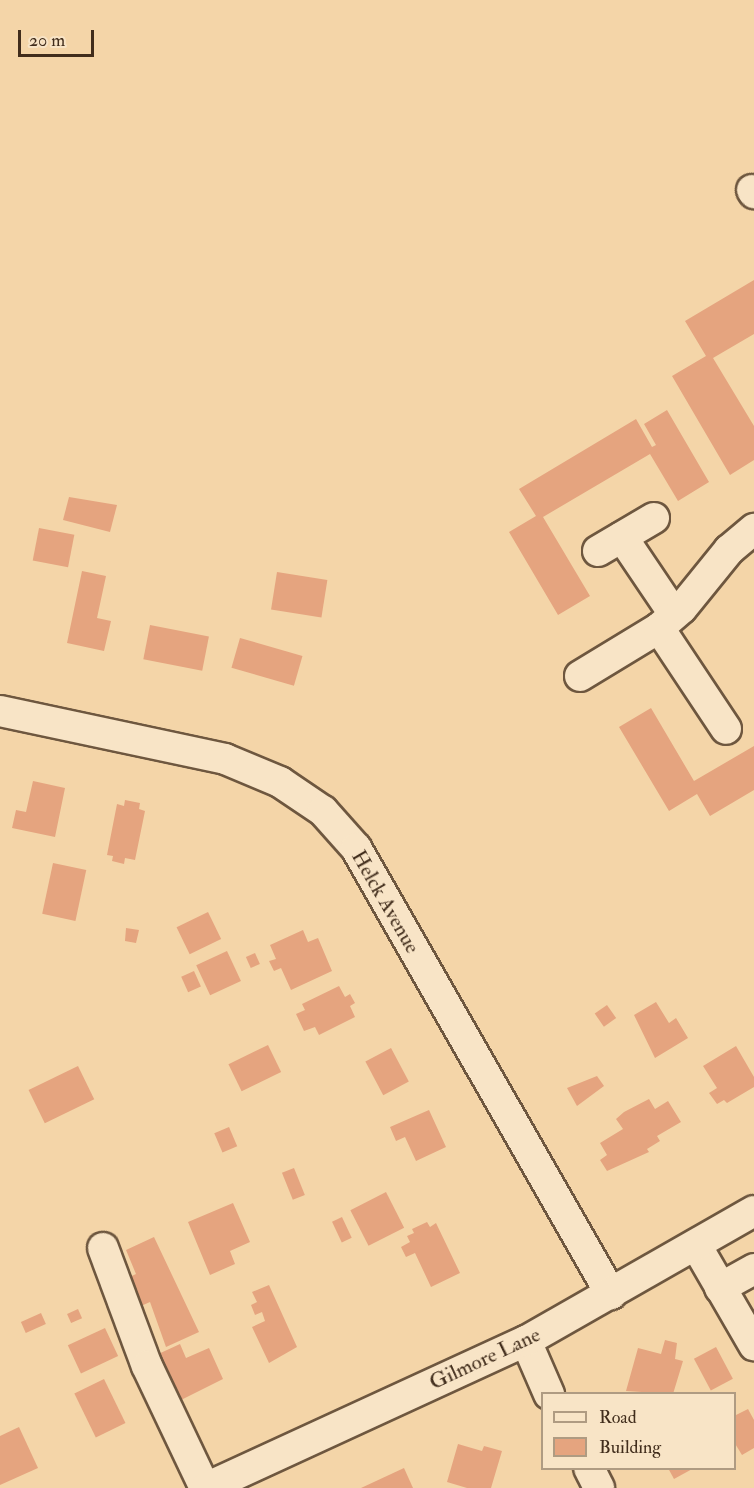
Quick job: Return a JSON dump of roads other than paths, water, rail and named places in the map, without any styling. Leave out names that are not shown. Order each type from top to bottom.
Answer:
[{"type":"street","points":[[654,518],[610,544],[667,621],[726,729]]},
{"type":"street","points":[[580,676],[667,621],[751,538]]},
{"type":"street","name":"Helck Avenue","points":[[0,711],[225,759],[280,782],[323,811],[356,848],[611,1294]]},
{"type":"street","name":"Gilmore Lane","points":[[206,1488],[526,1341],[754,1211]]},
{"type":"street","points":[[696,1245],[754,1345]]},
{"type":"street","points":[[103,1248],[152,1377],[206,1488]]},
{"type":"street","points":[[720,1288],[754,1269]]},
{"type":"street","points":[[526,1341],[548,1392]]},
{"type":"street","points":[[590,1470],[599,1488]]}]
